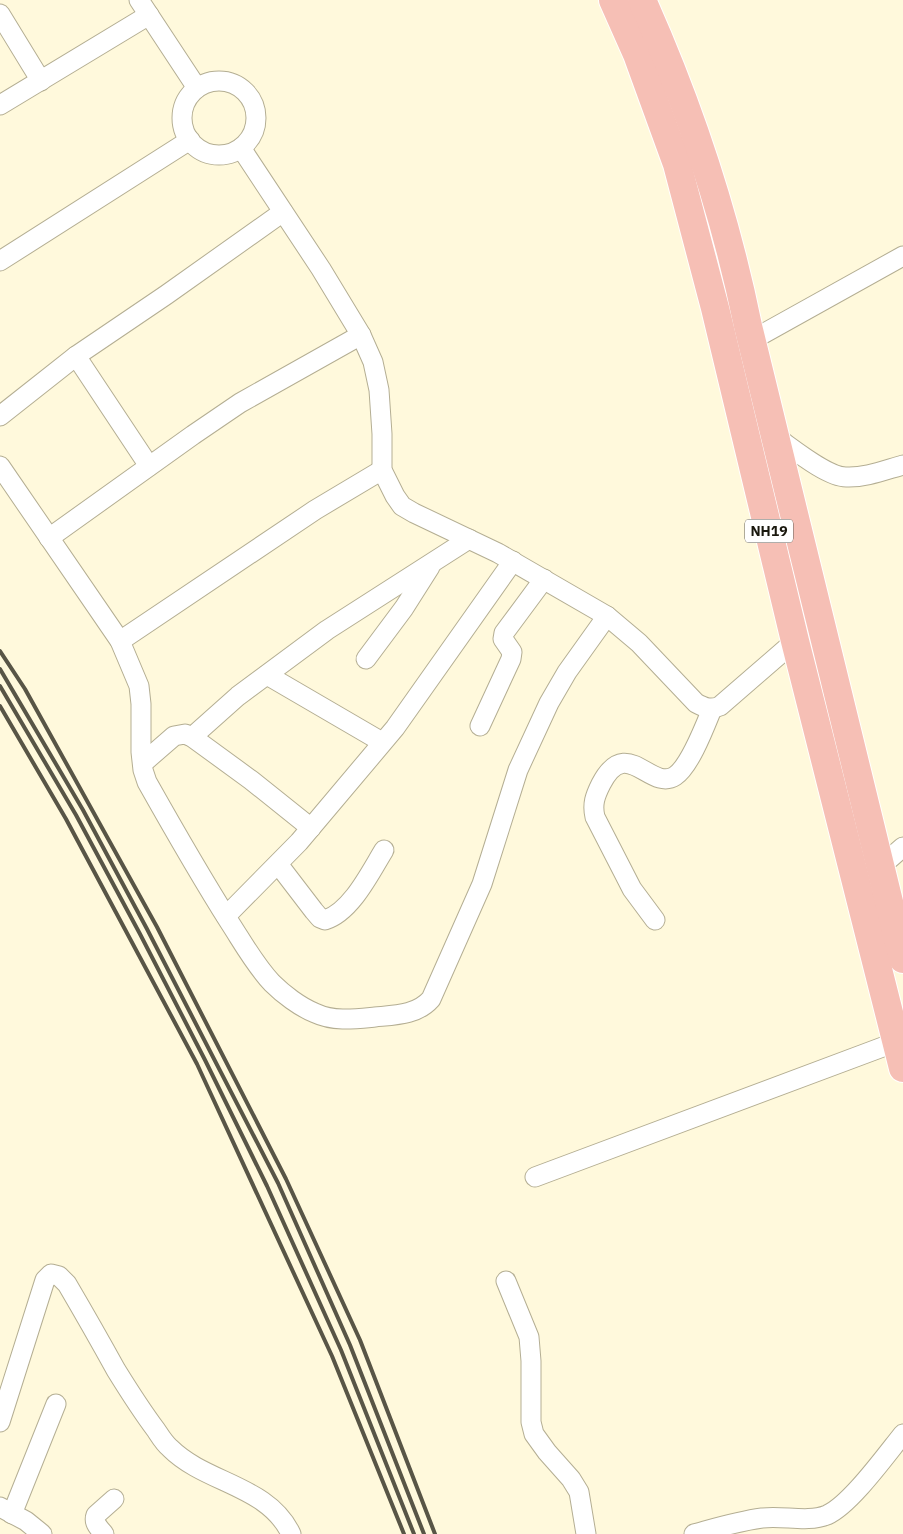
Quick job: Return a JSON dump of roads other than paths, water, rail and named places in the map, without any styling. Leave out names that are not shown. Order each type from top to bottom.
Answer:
[{"type":"highway","name":"NH19","points":[[613,0],[637,54],[677,164],[715,308],[795,641],[900,1055]]},
{"type":"highway","name":"NH19","points":[[642,0],[679,86],[702,150],[735,264],[903,959]]},
{"type":"street","points":[[0,105],[41,80],[144,7],[197,88]]},
{"type":"street","points":[[0,14],[41,80]]},
{"type":"street","points":[[225,81],[236,85],[246,92],[256,113],[256,125],[251,136],[241,148],[222,155],[210,154],[190,140],[184,130],[182,117],[185,104],[197,88],[212,82],[225,81]]},
{"type":"street","points":[[0,261],[190,140]]},
{"type":"street","points":[[241,148],[321,269],[361,335],[373,362],[379,390],[382,470],[402,506],[513,561],[608,616],[639,642],[696,703],[703,707],[712,709],[720,706],[795,641]]},
{"type":"street","points":[[0,416],[76,356],[283,212]]},
{"type":"street","points":[[752,340],[903,256]]},
{"type":"street","points":[[49,538],[240,403],[361,335]]},
{"type":"street","points":[[76,356],[149,466]]},
{"type":"street","points":[[776,437],[829,472],[844,478],[856,477],[903,465]]},
{"type":"street","points":[[0,466],[120,641],[139,686],[142,763],[147,782],[205,884],[261,970],[273,984],[315,1014],[331,1018],[350,1020],[400,1015],[414,1012],[425,1006],[431,999],[482,884],[518,770],[549,703],[567,672],[608,616]]},
{"type":"street","points":[[120,641],[315,510],[382,470]]},
{"type":"street","points":[[192,737],[238,696],[327,630],[469,539]]},
{"type":"street","points":[[226,916],[312,828],[395,728],[513,561]]},
{"type":"street","points":[[366,659],[404,608],[433,562]]},
{"type":"street","points":[[480,726],[511,659],[512,652],[503,639],[504,633],[544,579]]},
{"type":"street","points":[[268,675],[382,742]]},
{"type":"street","points":[[655,920],[632,889],[595,817],[593,807],[596,795],[602,782],[614,767],[622,763],[630,763],[658,778],[666,780],[675,776],[686,764],[712,709]]},
{"type":"street","points":[[142,763],[174,736],[184,734],[192,737],[252,780],[312,828]]},
{"type":"street","points":[[880,867],[903,847]]},
{"type":"street","points":[[278,864],[314,911],[324,920],[332,918],[353,899],[384,850]]},
{"type":"street","points":[[535,1177],[900,1055]]},
{"type":"street","points":[[0,1422],[45,1280],[51,1274],[59,1276],[72,1292],[137,1405],[169,1447],[182,1459],[261,1500],[279,1514],[287,1524],[291,1534]]},
{"type":"street","points":[[506,1281],[529,1337],[531,1422],[534,1434],[571,1479],[579,1492],[586,1534]]},
{"type":"street","points":[[39,1532],[6,1510],[56,1404]]},
{"type":"street","points":[[694,1534],[763,1518],[798,1526],[814,1518],[827,1515],[838,1509],[868,1477],[903,1434]]},
{"type":"street","points":[[104,1534],[95,1522],[95,1518],[114,1499]]},
{"type":"railway","points":[[0,651],[25,689],[157,927],[286,1179],[360,1340],[435,1534]]},
{"type":"railway","points":[[0,669],[83,810],[147,929],[278,1183],[350,1345],[424,1534]]},
{"type":"railway","points":[[0,686],[76,815],[140,934],[267,1186],[341,1350],[414,1534]]},
{"type":"railway","points":[[0,706],[66,819],[197,1064],[332,1356],[404,1534]]}]
